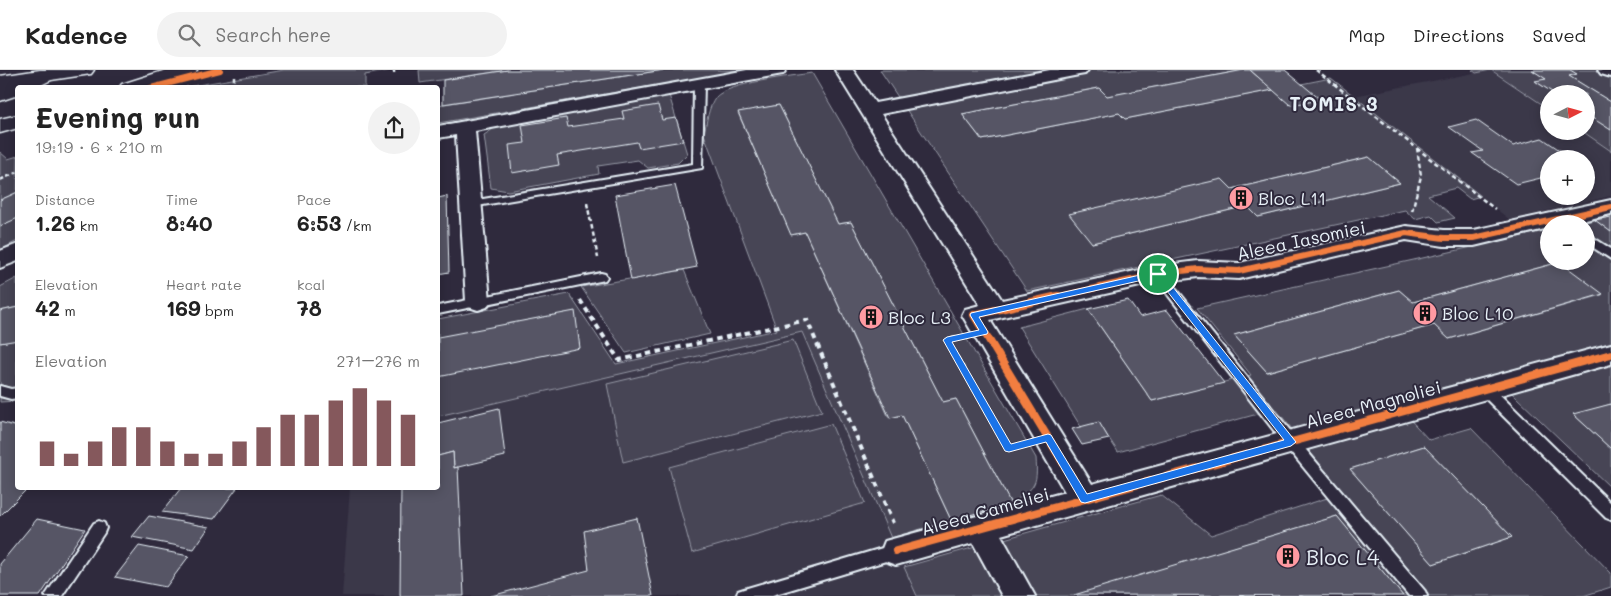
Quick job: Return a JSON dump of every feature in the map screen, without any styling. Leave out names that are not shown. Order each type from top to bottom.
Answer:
[{"type":"main road","points":[[0,82],[52,73],[84,70]]},
{"type":"main road","points":[[139,85],[187,70]]},
{"type":"main road","points":[[24,85],[52,73]]},
{"type":"main road","points":[[0,95],[15,89]]},
{"type":"main road","points":[[0,126],[15,122]]},
{"type":"street","points":[[440,132],[777,70]]},
{"type":"street","name":"Aleea Cameliei","points":[[844,70],[870,110],[990,321],[1048,438],[1085,499],[900,550]]},
{"type":"street","points":[[870,110],[1079,70]]},
{"type":"street","points":[[1607,70],[1611,72]]},
{"type":"street","points":[[465,127],[478,301]]},
{"type":"street","name":"Aleea Iasomiei","points":[[1585,215],[1611,207]]},
{"type":"street","name":"Aleea Iasomiei","points":[[990,321],[1158,274],[1198,269],[1238,271],[1406,233],[1444,238],[1474,238],[1540,225]]},
{"type":"street","points":[[0,260],[15,253]]},
{"type":"street","name":"Aleea Magnoliei","points":[[1085,499],[1611,354]]},
{"type":"street","name":"Aleea Cameliei","points":[[981,528],[1019,596]]},
{"type":"lane","points":[[471,204],[698,166],[699,84]]},
{"type":"lane","points":[[1595,243],[1611,255]]},
{"type":"lane","points":[[1158,274],[1291,442],[1418,596]]},
{"type":"lane","points":[[440,310],[601,277]]},
{"type":"lane","points":[[1484,388],[1611,513]]},
{"type":"lane","points":[[0,391],[15,393]]},
{"type":"lane","points":[[53,596],[98,528]]},
{"type":"lane","points":[[744,596],[900,550]]},
{"type":"path","points":[[1316,70],[1321,72],[1518,228]]},
{"type":"path","points":[[234,76],[234,85]]},
{"type":"path","points":[[1406,233],[1421,176],[1417,148]]},
{"type":"path","points":[[0,180],[15,173]]},
{"type":"path","points":[[583,185],[601,277]]},
{"type":"path","points":[[569,283],[618,360],[806,320],[900,550]]},
{"type":"path","points":[[990,321],[947,340],[1009,448],[1048,438]]},
{"type":"shaded area","points":[[284,70],[392,70],[365,75],[365,85],[198,85]]},
{"type":"shaded area","points":[[419,70],[508,70],[420,83]]},
{"type":"shaded area","points":[[664,70],[745,70],[440,123],[440,105]]},
{"type":"shaded area","points":[[880,70],[1244,70],[1107,96],[1098,88],[962,114],[982,140],[1119,113],[1125,119],[1273,90],[1291,105],[1320,100],[1301,84],[1331,78],[1481,196],[1470,199],[1456,188],[1428,195],[1455,218],[1438,222],[1431,215],[1415,219],[1405,210],[1027,291]],"holes":[[[1369,157],[1400,183],[1258,217],[1247,206],[1092,243],[1232,189]]]},
{"type":"shaded area","points":[[1472,70],[1491,70],[1476,73]]},
{"type":"shaded area","points":[[1490,70],[1540,103],[1540,140],[1595,140],[1611,151],[1611,196],[1595,200],[1595,150],[1540,150],[1540,205],[1573,205],[1510,220],[1354,96]]},
{"type":"shaded area","points":[[1491,70],[1532,70],[1546,79],[1536,82],[1541,85],[1540,103]]},
{"type":"shaded area","points":[[1570,70],[1598,70],[1611,78],[1611,102],[1595,92],[1595,85],[1584,85],[1569,76],[1576,74]]},
{"type":"shaded area","points":[[812,73],[1036,458],[1036,475],[1033,486],[1011,504],[956,399],[943,402],[851,222],[838,224],[779,105],[738,113],[791,234],[805,232],[889,418],[902,415],[951,520],[891,538],[802,332],[440,416],[440,319],[569,294],[616,364],[777,330],[704,134],[708,115],[716,97],[733,88],[761,81]]},
{"type":"shaded area","points":[[669,95],[687,154],[678,163],[648,168],[638,160],[598,166],[599,174],[508,191],[491,188],[484,135],[499,125]]},
{"type":"shaded area","points":[[1595,120],[1611,130],[1611,151],[1595,140]]},
{"type":"shaded area","points":[[0,152],[8,159],[15,157],[15,193],[0,200]]},
{"type":"shaded area","points":[[15,219],[15,242],[0,250],[0,226]]},
{"type":"shaded area","points":[[1595,220],[1611,232],[1611,404],[1574,415],[1611,449],[1611,488],[1493,375],[1392,400],[1429,440],[1471,428],[1611,573],[1611,587],[1583,596],[1403,596],[1337,516],[1074,596],[917,596],[904,567],[1161,495],[1211,535],[1343,493],[1276,409],[1118,452],[1099,423],[1081,427],[1019,327],[1088,309],[1152,401],[1251,375],[1197,308],[1540,232],[1540,267],[1413,302],[1399,290],[1234,335],[1267,372],[1434,325],[1449,339],[1602,295],[1570,270],[1595,270]],"holes":[[[1424,446],[1512,537],[1433,564],[1350,469]]]},
{"type":"shaded area","points":[[684,270],[710,334],[626,353],[581,287]]},
{"type":"shaded area","points":[[15,279],[15,307],[0,311],[0,287]]},
{"type":"shaded area","points":[[802,332],[917,596],[342,596],[350,490],[440,490],[440,416]]},
{"type":"shaded area","points":[[15,340],[15,401],[0,402],[0,343]]},
{"type":"shaded area","points":[[793,340],[822,411],[623,462],[607,384]]},
{"type":"shaded area","points":[[831,424],[865,503],[692,553],[669,467]]},
{"type":"building","points":[[508,70],[664,70],[443,104],[443,80]]},
{"type":"building","points":[[1250,70],[1273,90],[1125,119],[1119,113],[982,140],[962,114],[1099,88],[1107,96]]},
{"type":"building","points":[[1250,70],[1285,70],[1321,100],[1290,105]]},
{"type":"building","points":[[1532,70],[1570,70],[1577,74],[1569,76],[1584,85],[1541,85],[1535,81],[1546,79]]},
{"type":"building","points":[[1595,92],[1611,102],[1611,130],[1595,120]]},
{"type":"building","points":[[658,105],[662,120],[676,118],[683,141],[639,148],[637,142],[557,155],[559,165],[512,173],[509,145],[525,143],[522,125],[566,118],[568,127],[624,119],[622,111]]},
{"type":"building","name":"Bloc L3","points":[[779,105],[838,224],[851,222],[943,402],[956,399],[1011,504],[951,520],[902,415],[890,418],[805,232],[791,235],[738,112]]},
{"type":"building","points":[[1476,120],[1513,146],[1540,139],[1560,150],[1540,150],[1540,178],[1516,184],[1472,153],[1483,151],[1449,127]]},
{"type":"building","name":"Bloc L11","points":[[1369,157],[1400,183],[1258,217],[1247,206],[1092,243],[1069,214],[1222,179],[1232,189]]},
{"type":"building","points":[[675,185],[697,267],[631,280],[615,195]]},
{"type":"building","points":[[15,193],[15,219],[0,226],[0,200]]},
{"type":"building","points":[[447,196],[449,272],[440,274],[440,198]]},
{"type":"building","points":[[1611,217],[1611,232],[1595,220]]},
{"type":"building","name":"Bloc L10","points":[[1540,267],[1540,270],[1571,270],[1603,294],[1449,339],[1434,325],[1267,372],[1234,335],[1399,290],[1413,302]]},
{"type":"building","points":[[1128,300],[1140,317],[1167,310],[1224,383],[1152,401],[1088,309]]},
{"type":"building","points":[[15,308],[15,340],[0,343],[0,311]]},
{"type":"building","points":[[575,311],[580,348],[440,377],[440,337]]},
{"type":"building","points":[[1611,404],[1611,449],[1573,414]]},
{"type":"building","points":[[499,408],[505,456],[454,468],[453,452],[440,455],[440,423]]},
{"type":"building","points":[[0,422],[15,426],[15,490],[26,490],[0,516]]},
{"type":"building","points":[[1099,422],[1109,439],[1082,445],[1072,429]]},
{"type":"building","points":[[1424,446],[1512,537],[1433,564],[1350,469]]},
{"type":"building","points":[[453,452],[454,468],[458,467],[464,596],[400,596],[401,490],[440,490],[440,455]]},
{"type":"building","points":[[179,490],[236,490],[214,519],[162,512]]},
{"type":"building","points":[[149,516],[209,527],[194,549],[132,537]]},
{"type":"building","name":"Bloc L4","points":[[1337,516],[1403,596],[1074,595]]},
{"type":"building","points":[[637,518],[653,596],[491,596],[589,570],[584,531]]},
{"type":"building","points":[[37,519],[85,529],[40,596],[0,596],[0,564]]},
{"type":"building","points":[[139,546],[189,556],[166,587],[115,577]]},
{"type":"cycle path","points":[[162,85],[220,70]]},
{"type":"cycle path","points":[[896,551],[1085,499],[974,315],[1158,274],[1198,269],[1239,271],[1406,233],[1444,238],[1474,238],[1611,207]]},
{"type":"cycle path","points":[[1085,499],[1611,354]]},
{"type":"place","name":"Bloc L11","points":[[1241,198]]},
{"type":"place","name":"Bloc L10","points":[[1425,313]]},
{"type":"place","name":"Bloc L3","points":[[871,317]]},
{"type":"place","name":"Bloc L4","points":[[1288,556]]},
{"type":"district","name":"TOMIS 3","points":[[1334,103]]},
{"type":"route","points":[[1158,274],[1291,442],[1085,499],[1048,438],[1009,448],[947,340],[984,332],[974,315],[1158,274]]}]
